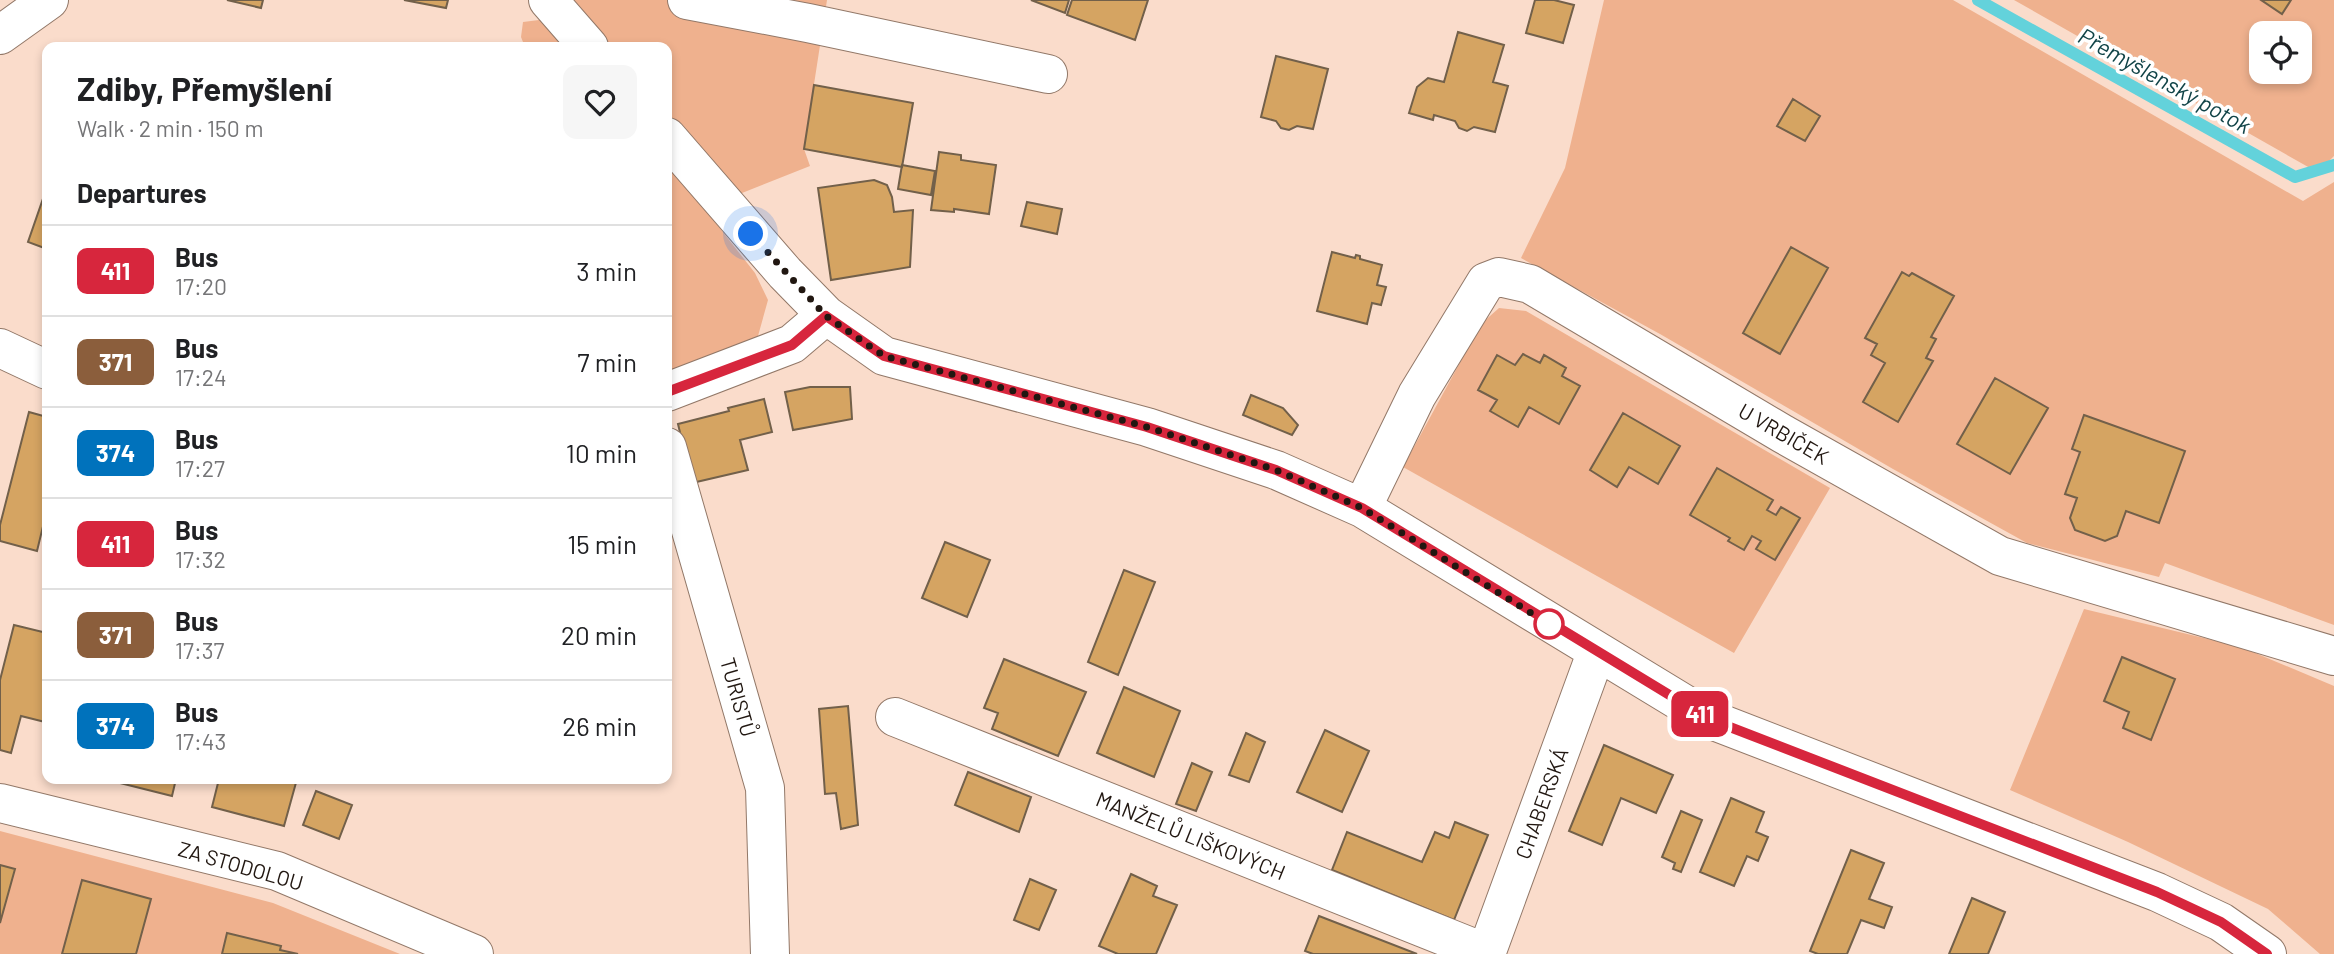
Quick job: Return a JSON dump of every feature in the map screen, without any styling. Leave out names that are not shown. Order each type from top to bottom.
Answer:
[{"type":"street","points":[[0,35],[49,0]]},
{"type":"street","points":[[548,0],[585,42]]},
{"type":"street","points":[[687,0],[1048,74]]},
{"type":"street","points":[[672,143],[826,316],[884,356],[1147,427],[1276,470],[1362,508],[1596,653],[1709,719],[2157,892],[2221,922],[2267,954]]},
{"type":"street","name":"U VRBIČEK","points":[[1362,508],[1418,395],[1486,282],[1499,277],[1530,284],[1783,434],[2000,556],[2334,656]]},
{"type":"street","points":[[672,390],[792,345],[826,316]]},
{"type":"street","points":[[0,348],[42,368]]},
{"type":"street","name":"TURISTŮ","points":[[672,464],[765,788],[770,954]]},
{"type":"street","name":"CHABERSKÁ","points":[[1486,953],[1596,653]]},
{"type":"street","name":"MANŽELŮ LIŠKOVÝCH","points":[[895,717],[1486,953]]},
{"type":"street","name":"ZA STODOLOU","points":[[0,803],[277,871],[474,954]]},
{"type":"shaded area","points":[[535,0],[827,0],[804,149],[810,166],[742,193],[715,222],[755,273],[768,300],[758,336],[749,346],[672,374],[672,42],[523,42],[523,22],[539,20]]},
{"type":"shaded area","points":[[1604,0],[1953,0],[2303,201],[2334,182],[2334,625],[2165,563],[2159,577],[2027,543],[1521,258],[1565,168]]},
{"type":"shaded area","points":[[2014,0],[2334,0],[2334,156],[2326,164],[2310,168]]},
{"type":"shaded area","points":[[1499,308],[1526,311],[1830,488],[1734,653],[1403,467],[1481,324]]},
{"type":"shaded area","points":[[2084,609],[2241,647],[2334,686],[2334,954],[2320,954],[2268,909],[2128,842],[2010,790]]},
{"type":"shaded area","points":[[0,831],[273,903],[400,954],[0,954]]},
{"type":"building","points":[[227,0],[263,0],[261,8]]},
{"type":"building","points":[[404,0],[448,0],[446,8]]},
{"type":"building","points":[[1031,0],[1069,0],[1065,13]]},
{"type":"building","points":[[1072,0],[1148,0],[1135,40],[1067,15]]},
{"type":"building","points":[[1535,0],[1554,0],[1574,5],[1563,43],[1526,33]]},
{"type":"building","points":[[2261,0],[2291,0],[2282,14]]},
{"type":"building","points":[[1458,32],[1504,45],[1493,82],[1508,86],[1495,132],[1474,127],[1467,131],[1459,128],[1455,121],[1434,115],[1433,120],[1409,113],[1417,87],[1428,78],[1444,82]]},
{"type":"building","points":[[1276,56],[1328,69],[1313,129],[1297,126],[1289,130],[1281,128],[1276,121],[1261,117]]},
{"type":"building","points":[[814,85],[913,103],[902,167],[804,149]]},
{"type":"building","points":[[1793,99],[1820,116],[1805,141],[1777,126]]},
{"type":"building","points":[[939,152],[961,155],[961,160],[996,165],[989,214],[954,209],[954,212],[931,210]]},
{"type":"building","points":[[902,165],[935,171],[931,195],[898,189]]},
{"type":"building","points":[[874,180],[887,185],[894,212],[913,210],[910,267],[831,280],[818,188]]},
{"type":"building","points":[[42,202],[42,247],[28,242]]},
{"type":"building","points":[[1027,202],[1062,209],[1057,234],[1021,226]]},
{"type":"building","points":[[1791,247],[1828,268],[1780,354],[1743,333]]},
{"type":"building","points":[[1332,252],[1355,258],[1356,255],[1360,256],[1360,259],[1382,265],[1377,285],[1386,287],[1381,305],[1372,303],[1367,324],[1317,311]]},
{"type":"building","points":[[1902,272],[1909,276],[1912,273],[1954,296],[1931,337],[1936,339],[1926,358],[1933,361],[1898,422],[1863,402],[1885,363],[1871,355],[1877,344],[1865,338]]},
{"type":"building","points":[[1523,354],[1540,363],[1544,355],[1566,368],[1562,376],[1580,386],[1559,424],[1529,407],[1518,427],[1490,411],[1497,400],[1478,390],[1497,355],[1515,365]]},
{"type":"building","points":[[1995,378],[2048,408],[2010,474],[1957,444]]},
{"type":"building","points":[[810,387],[850,387],[852,419],[793,430],[785,392]]},
{"type":"building","points":[[1251,395],[1283,408],[1298,425],[1292,435],[1243,415]]},
{"type":"building","points":[[764,399],[772,432],[740,440],[748,470],[692,483],[678,424]]},
{"type":"building","points":[[29,412],[42,416],[42,530],[37,551],[0,541],[0,525]]},
{"type":"building","points":[[1623,413],[1680,446],[1658,484],[1629,467],[1617,487],[1590,470]]},
{"type":"building","points":[[2084,415],[2185,451],[2159,523],[2126,511],[2117,536],[2105,541],[2075,530],[2070,518],[2077,498],[2065,494],[2080,452],[2072,449]]},
{"type":"building","points":[[1717,468],[1773,500],[1767,510],[1776,515],[1781,507],[1800,518],[1775,560],[1756,549],[1761,541],[1752,536],[1744,550],[1728,541],[1730,538],[1690,515]]},
{"type":"building","points":[[945,542],[990,560],[967,617],[922,598]]},
{"type":"building","points":[[1124,570],[1155,582],[1118,675],[1088,662]]},
{"type":"building","points":[[14,625],[42,632],[42,721],[21,716],[11,753],[0,750],[0,680]]},
{"type":"building","points":[[2122,657],[2175,679],[2151,740],[2123,728],[2129,712],[2104,701]]},
{"type":"building","points":[[1004,659],[1086,692],[1058,756],[992,729],[998,713],[984,708]]},
{"type":"building","points":[[1124,687],[1180,711],[1154,777],[1097,753]]},
{"type":"building","points":[[848,706],[858,825],[841,829],[836,793],[825,794],[819,709]]},
{"type":"building","points":[[1325,730],[1369,751],[1342,812],[1297,792]]},
{"type":"building","points":[[1246,733],[1265,742],[1249,782],[1229,775]]},
{"type":"building","points":[[1604,745],[1673,775],[1656,813],[1621,798],[1602,845],[1569,831]]},
{"type":"building","points":[[1192,763],[1212,772],[1196,811],[1176,804]]},
{"type":"building","points":[[968,772],[1031,797],[1019,832],[955,805]]},
{"type":"building","points":[[124,784],[175,784],[172,796]]},
{"type":"building","points":[[218,784],[296,784],[284,826],[212,807]]},
{"type":"building","points":[[316,791],[352,805],[339,839],[303,825]]},
{"type":"building","points":[[1731,798],[1764,812],[1756,832],[1768,837],[1758,861],[1747,856],[1734,886],[1700,872]]},
{"type":"building","points":[[1681,811],[1702,820],[1681,872],[1673,869],[1675,863],[1662,857]]},
{"type":"building","points":[[1455,822],[1488,835],[1454,920],[1332,870],[1347,832],[1422,862],[1435,832],[1449,838]]},
{"type":"building","points":[[1851,850],[1884,863],[1869,899],[1892,907],[1884,928],[1861,920],[1847,954],[1818,954],[1810,951]]},
{"type":"building","points":[[0,865],[15,869],[0,923]]},
{"type":"building","points":[[1131,874],[1157,886],[1153,896],[1177,905],[1156,954],[1118,954],[1099,946]]},
{"type":"building","points":[[1030,879],[1056,890],[1039,930],[1014,920]]},
{"type":"building","points":[[82,880],[151,899],[136,954],[62,954]]},
{"type":"building","points":[[1972,898],[2005,912],[1988,954],[1949,954]]},
{"type":"building","points":[[1319,916],[1417,954],[1313,954],[1305,951]]},
{"type":"building","points":[[227,933],[281,946],[280,950],[298,954],[222,954]]},
{"type":"waterway","name":"Přemyšlenský potok","points":[[1978,0],[2295,177],[2334,165]]},
{"type":"bus line","name":"411","points":[[672,390],[792,345],[826,316],[884,356],[1147,427],[1276,470],[1362,508],[1596,653],[1709,719],[2157,892],[2221,922],[2267,954]]},
{"type":"route","points":[[751,234],[826,316],[884,356],[1147,427],[1276,470],[1362,508],[1549,624]]}]
